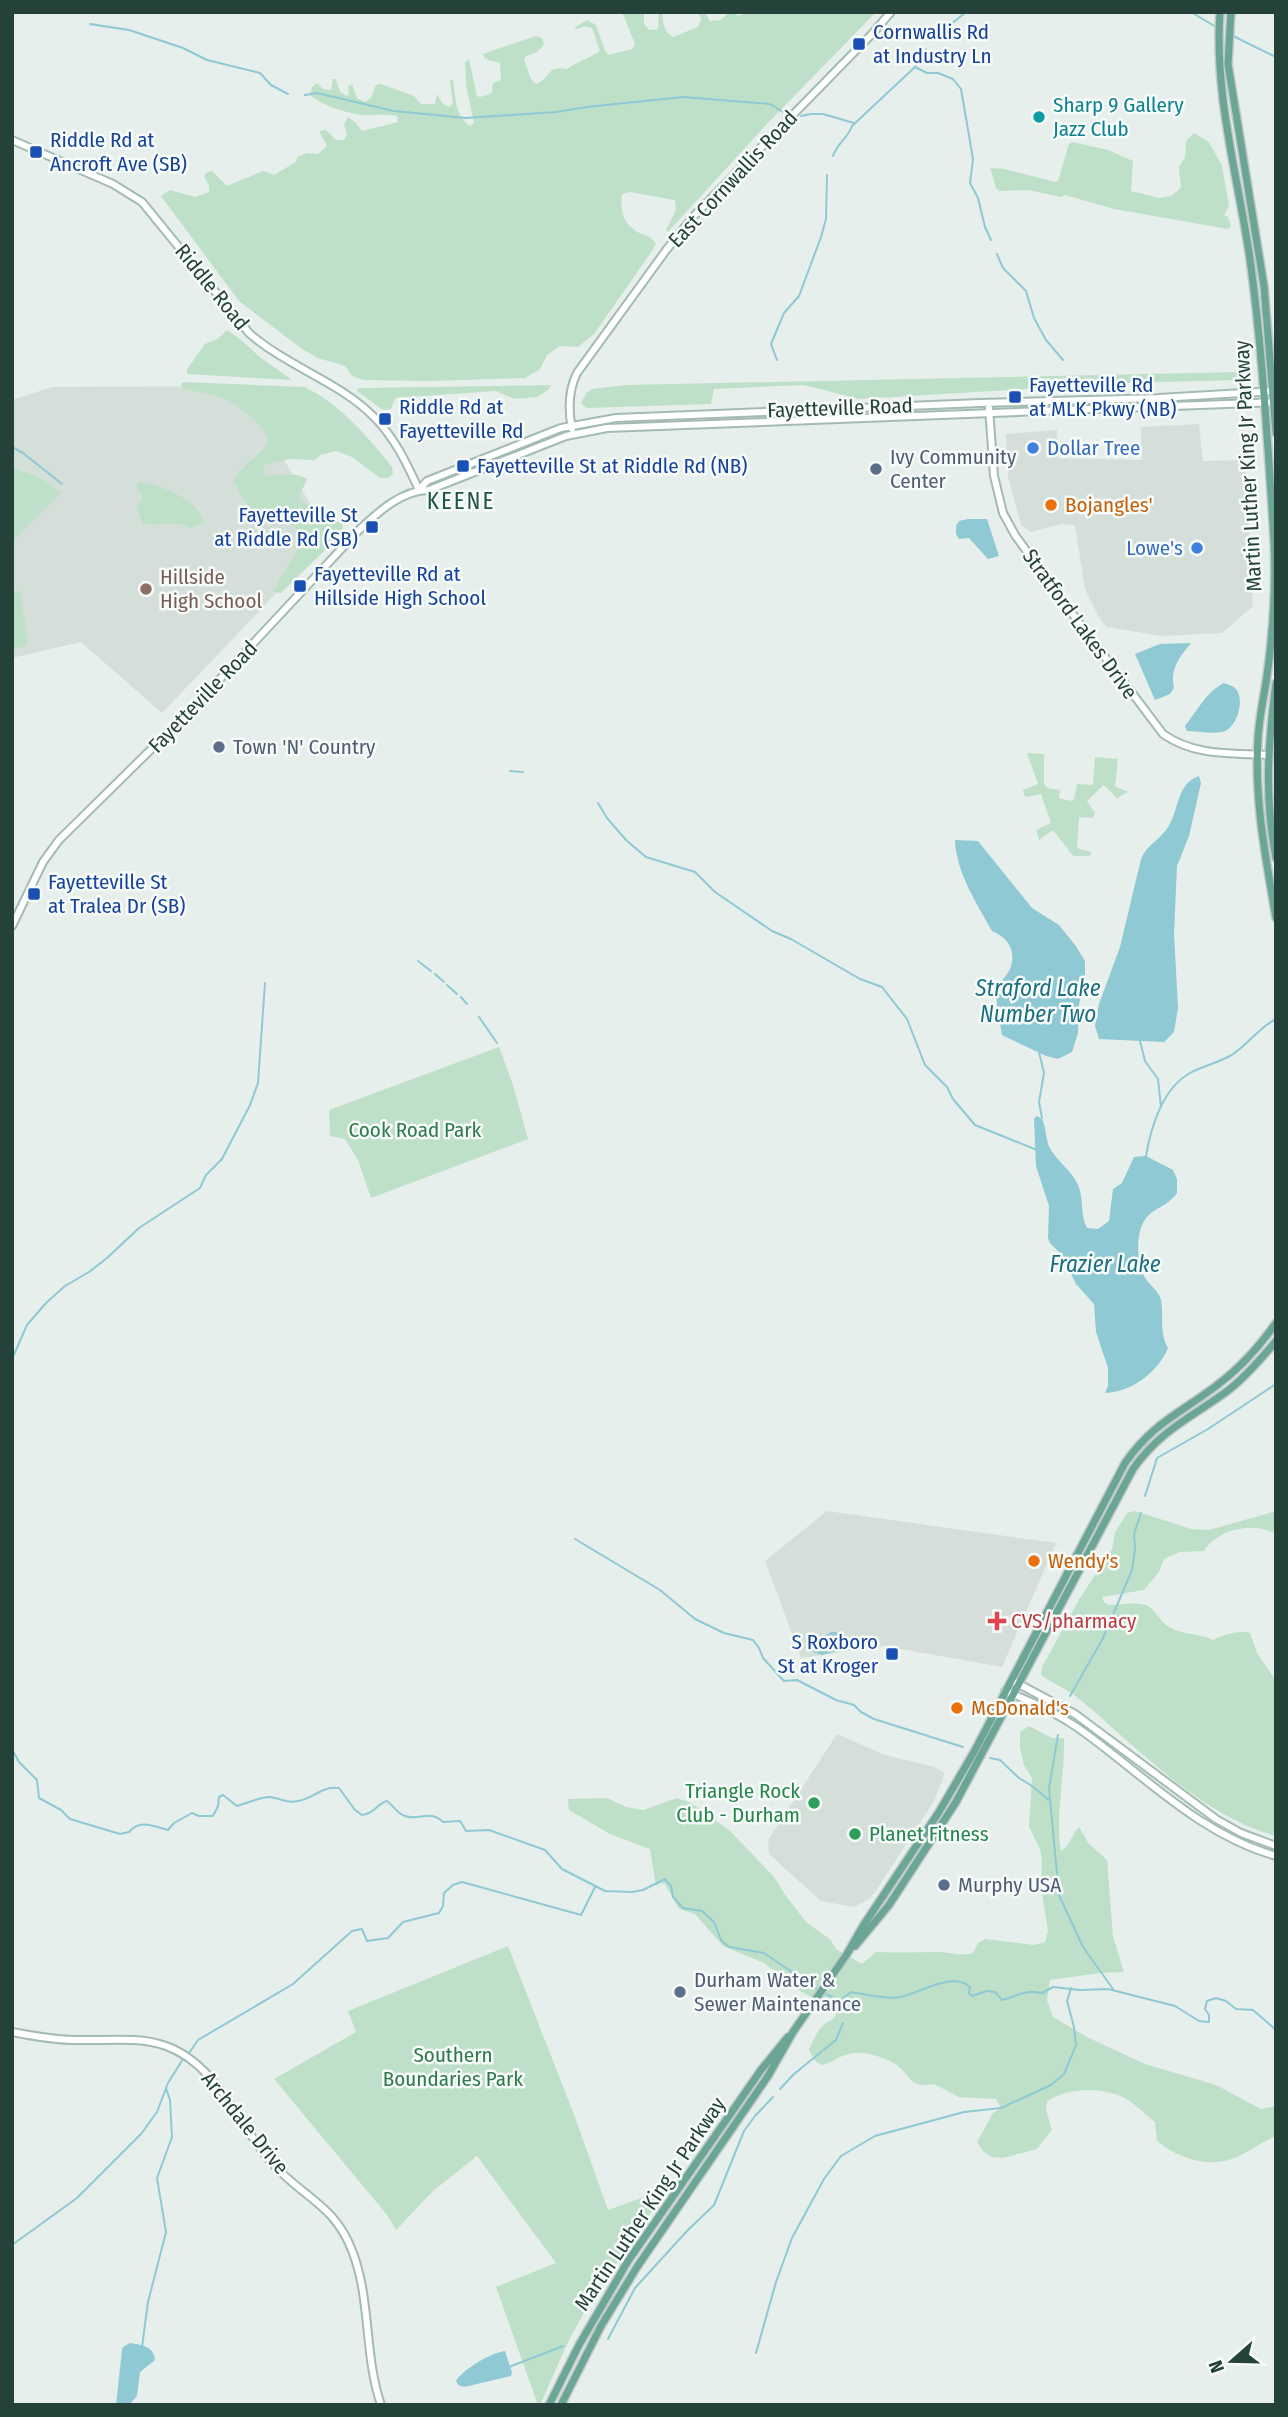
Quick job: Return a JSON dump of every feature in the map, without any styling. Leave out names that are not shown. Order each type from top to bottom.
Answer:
[{"type":"main road","name":"East Cornwallis Road","points":[[573,434],[569,400],[577,373],[667,249],[693,217],[891,12]]},
{"type":"main road","name":"Martin Luther King Jr Parkway","points":[[1220,12],[1220,80],[1250,260],[1259,335],[1273,526],[1271,642],[1257,754],[1259,814],[1276,918]]},
{"type":"main road","name":"Martin Luther King Jr Parkway","points":[[1231,12],[1228,64],[1259,250],[1276,433]]},
{"type":"main road","name":"Riddle Road","points":[[12,139],[104,179],[142,202],[248,332],[270,350],[355,401],[373,415],[397,446],[419,490]]},
{"type":"main road","name":"Fayetteville Road","points":[[12,926],[43,862],[59,839],[191,710],[359,530],[379,512],[419,490],[427,481],[571,426],[629,417],[1274,391]]},
{"type":"main road","name":"Fayetteville Road","points":[[419,490],[429,490],[573,434],[637,425],[1275,402]]},
{"type":"main road","name":"Stratford Lakes Drive","points":[[989,403],[994,476],[1003,513],[1052,587],[1156,726],[1176,743],[1195,751],[1268,755]]},
{"type":"main road","points":[[1276,683],[1268,755],[1268,805],[1276,858]]},
{"type":"main road","name":"Martin Luther King Jr Parkway","points":[[848,1954],[863,1926],[939,1812],[1131,1455],[1156,1427],[1234,1372],[1276,1323]]},
{"type":"main road","name":"Martin Luther King Jr Parkway","points":[[549,2405],[579,2345],[628,2261],[761,2070],[793,2032],[848,1954],[889,1905],[941,1826],[979,1762],[1124,1484],[1141,1457],[1173,1427],[1230,1389],[1276,1341]]},
{"type":"main road","points":[[1010,1681],[1075,1714],[1216,1819],[1241,1833],[1276,1846]]},
{"type":"main road","points":[[1005,1691],[1046,1708],[1077,1728],[1208,1827],[1247,1847],[1276,1856]]},
{"type":"main road","name":"Archdale Drive","points":[[12,2032],[64,2040],[141,2041],[180,2052],[201,2068],[272,2163],[326,2208],[342,2230],[360,2277],[370,2367],[381,2405]]},
{"type":"main road","name":"Martin Luther King Jr Parkway","points":[[561,2405],[601,2326],[637,2267],[768,2076],[793,2032]]},
{"type":"shaded area","name":"Hillside High School","points":[[240,386],[330,537],[162,713],[81,642],[12,658],[12,400],[52,387]]},
{"type":"shaded area","points":[[1199,424],[1203,461],[1241,460],[1246,468],[1253,606],[1222,633],[1162,636],[1107,627],[1101,621],[1085,589],[1075,525],[1062,524],[1031,532],[1021,525],[1008,477],[1006,434],[1057,430],[1058,458],[1142,460],[1141,427]]},
{"type":"shaded area","points":[[827,1511],[1056,1543],[1002,1667],[884,1646],[801,1658],[765,1561]]},
{"type":"shaded area","points":[[837,1734],[885,1755],[934,1767],[945,1773],[934,1801],[875,1892],[869,1899],[854,1907],[821,1901],[769,1854],[768,1840]]},
{"type":"green space","points":[[622,12],[644,12],[644,24],[649,30],[658,29],[659,12],[662,12],[665,29],[673,37],[698,27],[701,19],[698,12],[705,12],[710,21],[721,20],[729,12],[738,16],[747,12],[876,12],[766,125],[668,232],[666,230],[676,210],[675,200],[630,192],[622,194],[625,220],[632,228],[656,243],[652,251],[594,334],[578,347],[560,346],[547,355],[540,369],[525,378],[430,381],[364,380],[352,376],[345,366],[318,358],[302,349],[239,301],[161,196],[170,190],[195,197],[209,192],[204,176],[212,171],[227,186],[263,171],[274,175],[296,162],[297,157],[307,153],[318,154],[327,146],[319,131],[326,130],[336,140],[344,140],[347,134],[344,125],[348,117],[362,131],[398,122],[397,116],[363,115],[343,111],[310,95],[312,87],[317,83],[323,89],[331,90],[333,79],[336,79],[340,92],[347,96],[348,86],[352,84],[357,98],[365,102],[371,98],[376,85],[381,84],[414,96],[421,104],[435,104],[437,94],[443,104],[450,107],[453,103],[450,81],[453,79],[461,117],[470,126],[474,123],[466,85],[465,62],[469,59],[477,96],[480,97],[492,93],[493,83],[501,80],[500,63],[485,59],[483,54],[536,36],[542,38],[544,45],[524,59],[531,79],[536,84],[545,79],[552,70],[567,69],[600,51],[592,28],[574,28],[587,20],[596,25],[609,55],[632,49],[635,44]]},
{"type":"green space","points":[[1194,133],[1209,142],[1222,166],[1229,206],[1224,215],[1228,217],[1231,227],[1228,229],[1114,209],[1065,195],[1060,197],[1029,190],[999,191],[990,168],[1055,182],[1058,181],[1069,144],[1072,142],[1108,150],[1133,161],[1131,191],[1159,198],[1171,196],[1181,188],[1179,167],[1185,157],[1186,141]]},
{"type":"green space","points":[[227,330],[291,379],[187,374],[187,369],[205,344],[219,338]]},
{"type":"green space","points":[[1241,372],[1247,377],[1237,380],[1126,383],[859,399],[804,385],[714,389],[711,404],[586,408],[581,403],[592,389],[626,385]]},
{"type":"green space","points":[[181,384],[304,387],[341,411],[392,467],[393,474],[388,478],[380,478],[352,457],[336,451],[314,460],[289,459],[264,465],[263,473],[267,476],[293,475],[307,479],[299,497],[303,502],[342,524],[343,528],[325,550],[281,593],[274,592],[294,557],[300,533],[277,515],[256,515],[251,512],[234,482],[241,470],[269,440],[256,422],[236,405],[218,396],[183,389]]},
{"type":"green space","points":[[551,385],[537,397],[514,399],[496,391],[395,398],[391,409],[383,410],[357,391],[362,388]]},
{"type":"green space","points":[[12,467],[44,480],[61,493],[12,541]]},
{"type":"green space","points":[[140,482],[158,486],[188,501],[201,515],[204,523],[190,528],[179,524],[142,523],[137,507],[142,498],[137,485]]},
{"type":"green space","points":[[12,591],[20,591],[28,642],[24,647],[12,648]]},
{"type":"green space","points":[[1027,753],[1044,754],[1044,784],[1047,788],[1060,790],[1059,798],[1070,801],[1074,799],[1077,784],[1093,785],[1095,757],[1118,759],[1115,786],[1128,792],[1117,798],[1104,785],[1087,801],[1095,813],[1093,818],[1079,817],[1077,848],[1091,852],[1090,856],[1073,856],[1053,830],[1039,840],[1036,830],[1051,823],[1041,794],[1025,797],[1023,790],[1038,784]]},
{"type":"green space","name":"Cook Road Park","points":[[499,1047],[528,1139],[371,1198],[358,1160],[345,1139],[330,1136],[329,1110]]},
{"type":"green space","points":[[1135,1511],[1191,1529],[1209,1530],[1276,1511],[1276,1534],[1257,1528],[1237,1529],[1218,1537],[1204,1551],[1180,1552],[1164,1559],[1159,1572],[1144,1590],[1102,1597],[1109,1605],[1148,1606],[1171,1628],[1213,1640],[1231,1633],[1250,1633],[1257,1653],[1276,1681],[1276,1836],[1247,1826],[1195,1796],[1170,1778],[1078,1698],[1041,1675],[1042,1667],[1080,1598],[1112,1549],[1115,1532],[1127,1513]]},
{"type":"green space","points":[[1029,1726],[1052,1738],[1064,1738],[1059,1823],[1061,1851],[1079,1827],[1089,1844],[1107,1860],[1113,1936],[1124,1972],[1050,1980],[1047,2000],[1053,2017],[1087,2037],[1145,2064],[1216,2085],[1261,2109],[1276,2106],[1276,2136],[1230,2159],[1219,2162],[1197,2161],[1166,2148],[1157,2141],[1155,2122],[1128,2100],[1109,2092],[1081,2090],[1064,2093],[1047,2101],[1046,2110],[1052,2130],[1037,2149],[1003,2158],[992,2157],[983,2151],[977,2142],[993,2113],[1001,2108],[996,2099],[959,2097],[934,2084],[920,2085],[897,2065],[867,2054],[845,2055],[823,2065],[816,2062],[809,2050],[820,2028],[836,2015],[833,2009],[795,1988],[764,1963],[723,1946],[695,1914],[679,1909],[665,1884],[656,1886],[650,1849],[610,1834],[569,1810],[568,1799],[607,1798],[626,1807],[643,1810],[677,1798],[691,1803],[729,1830],[774,1877],[807,1923],[830,1939],[836,1949],[862,1964],[876,1952],[973,1953],[978,1943],[985,1939],[1034,1945],[1045,1942],[1048,1931],[1041,1887],[1040,1849],[1029,1827],[1032,1778],[1024,1765],[1020,1748],[1020,1732]]},
{"type":"green space","name":"Southern Boundaries Park","points":[[508,1946],[608,2210],[667,2189],[590,2302],[569,2340],[540,2405],[496,2287],[556,2263],[477,2156],[433,2191],[396,2230],[388,2216],[274,2079],[356,2032],[348,2011]]},
{"type":"water","points":[[987,519],[999,556],[988,559],[969,538],[959,539],[956,526],[959,521]]},
{"type":"water","points":[[1191,643],[1174,669],[1174,688],[1170,694],[1155,700],[1135,654],[1160,644]]},
{"type":"water","points":[[1224,683],[1235,688],[1240,699],[1236,720],[1227,730],[1218,733],[1187,731],[1185,726],[1203,702],[1212,691]]},
{"type":"water","points":[[1199,776],[1201,783],[1189,836],[1177,866],[1174,934],[1178,1008],[1174,1032],[1164,1042],[1099,1039],[1095,1026],[1099,1004],[1120,947],[1141,859],[1170,823],[1186,785]]},
{"type":"water","name":"Straford Lake Number Two","points":[[955,840],[978,841],[1032,908],[1059,925],[1085,961],[1078,1033],[1072,1052],[1058,1059],[1002,1035],[997,990],[1010,969],[1011,949],[1006,940],[992,931],[974,899],[959,864]]},
{"type":"water","name":"Frazier Lake","points":[[1037,1116],[1042,1119],[1051,1150],[1078,1185],[1087,1228],[1098,1229],[1109,1221],[1113,1189],[1122,1183],[1134,1157],[1146,1156],[1173,1170],[1177,1179],[1177,1193],[1146,1218],[1138,1242],[1143,1274],[1161,1300],[1163,1330],[1168,1348],[1151,1373],[1125,1389],[1105,1393],[1108,1386],[1108,1368],[1096,1332],[1094,1304],[1076,1284],[1062,1255],[1048,1238],[1049,1206],[1036,1166],[1034,1119]]},
{"type":"water","points":[[831,1632],[837,1632],[849,1645],[848,1648],[822,1655],[813,1652],[812,1649],[818,1641]]},
{"type":"water","points":[[130,2343],[150,2349],[155,2360],[140,2372],[137,2396],[129,2405],[116,2405],[122,2350]]},
{"type":"water","points":[[505,2351],[511,2376],[464,2387],[458,2385],[456,2381],[471,2367],[485,2358]]},
{"type":"waterway","points":[[939,34],[966,12]]},
{"type":"waterway","points":[[1191,12],[1216,27]]},
{"type":"waterway","points":[[90,24],[129,30],[183,48],[207,60],[260,73],[271,85],[288,94]]},
{"type":"waterway","points":[[1233,36],[1276,57]]},
{"type":"waterway","points":[[833,156],[852,126],[915,67],[926,49]]},
{"type":"waterway","points":[[915,67],[927,73],[938,73],[953,79],[961,89],[973,159],[970,183],[978,198],[991,240]]},
{"type":"waterway","points":[[305,95],[317,93],[394,111],[466,118],[556,112],[683,97],[770,104],[783,112]]},
{"type":"waterway","points":[[801,116],[823,114],[854,123]]},
{"type":"waterway","points":[[777,360],[771,344],[784,313],[799,296],[826,219],[827,175]]},
{"type":"waterway","points":[[997,254],[1003,268],[1026,291],[1034,318],[1046,340],[1063,360]]},
{"type":"waterway","points":[[12,447],[62,484]]},
{"type":"waterway","points":[[510,771],[523,772]]},
{"type":"waterway","points":[[598,803],[626,840],[646,857],[695,872],[715,892],[772,931],[860,979],[882,987],[907,1019],[925,1065],[947,1087],[953,1099],[975,1125],[1037,1150]]},
{"type":"waterway","points":[[418,961],[431,971]]},
{"type":"waterway","points":[[435,974],[444,982]]},
{"type":"waterway","points":[[12,1359],[27,1325],[46,1303],[65,1286],[107,1258],[139,1228],[200,1188],[206,1175],[222,1159],[250,1105],[258,1083],[265,983]]},
{"type":"waterway","points":[[447,985],[457,994]]},
{"type":"waterway","points":[[461,997],[467,1004]]},
{"type":"waterway","points":[[479,1017],[497,1043]]},
{"type":"waterway","points":[[1146,1156],[1155,1121],[1172,1088],[1190,1073],[1230,1056],[1276,1019]]},
{"type":"waterway","points":[[1140,1041],[1145,1061],[1158,1079],[1161,1107]]},
{"type":"waterway","points":[[1039,1052],[1044,1073],[1039,1102],[1042,1118]]},
{"type":"waterway","points":[[1145,1496],[1157,1458],[1208,1429],[1276,1384]]},
{"type":"waterway","points":[[1070,1696],[1103,1638],[1132,1570],[1134,1534],[1141,1513]]},
{"type":"waterway","points":[[575,1539],[660,1590],[695,1619],[724,1633],[753,1640],[763,1658],[784,1681],[797,1680],[836,1700],[854,1705],[874,1719],[963,1747]]},
{"type":"waterway","points":[[12,1729],[12,1749],[19,1762],[37,1780],[39,1798],[61,1810],[70,1819],[120,1834],[142,1825],[168,1830],[174,1823],[192,1813],[213,1816],[219,1797],[223,1795],[237,1806],[266,1797],[294,1802],[327,1789],[339,1788],[362,1815],[387,1801],[405,1816],[434,1816],[443,1822],[460,1821],[466,1831],[489,1830],[545,1850],[562,1869],[605,1891],[643,1890],[665,1879],[671,1886],[673,1897],[683,1908],[702,1911],[714,1922],[721,1940],[729,1947],[764,1953],[817,1989]]},
{"type":"waterway","points":[[1058,1735],[1049,1788],[1059,1895],[1083,1947],[1113,1989]]},
{"type":"waterway","points":[[990,1758],[1000,1760],[1049,1800]]},
{"type":"waterway","points":[[189,2053],[198,2040],[293,1984],[352,1931],[362,1929],[367,1941],[388,1938],[403,1922],[439,1913],[443,1906],[444,1893],[453,1885],[462,1882],[581,1915],[595,1887]]},
{"type":"waterway","points":[[842,1999],[851,1992],[896,1998],[936,1984],[955,1981],[970,1987],[969,1993],[972,1996],[987,1991],[995,1992],[1002,2000],[1025,1993],[1042,1993],[1053,1987],[1108,1989],[1175,2006],[1199,2021],[1209,2022],[1205,2009],[1207,2001],[1216,1998],[1226,2001],[1236,2009],[1253,2010],[1276,2030]]},
{"type":"waterway","points":[[756,2353],[776,2282],[792,2238],[824,2179],[841,2156],[875,2136],[964,2112],[1001,2108],[1051,2085],[1064,2074],[1076,2045],[1067,2001],[1071,1988]]},
{"type":"waterway","points":[[822,1992],[840,2001]]},
{"type":"waterway","points":[[840,2002],[841,2012]]},
{"type":"waterway","points":[[780,2089],[836,2040],[843,2023]]},
{"type":"waterway","points":[[12,2245],[77,2198],[141,2134],[157,2112],[168,2083],[183,2059]]},
{"type":"waterway","points":[[142,2347],[148,2302],[166,2232],[157,2178],[172,2137],[170,2100],[166,2088]]},
{"type":"waterway","points":[[608,2339],[635,2288],[714,2205],[744,2131],[773,2097]]},
{"type":"waterway","points":[[509,2367],[563,2346]]},
{"type":"place","name":"Cornwallis Rd at Industry Ln","points":[[859,44]]},
{"type":"place","name":"Sharp 9 Gallery Jazz Club","points":[[1039,117]]},
{"type":"place","name":"Riddle Rd at Ancroft Ave (SB)","points":[[36,152]]},
{"type":"place","name":"Fayetteville Rd at MLK Pkwy (NB)","points":[[1015,397]]},
{"type":"place","name":"Riddle Rd at Fayetteville Rd","points":[[385,419]]},
{"type":"place","name":"Dollar Tree","points":[[1033,448]]},
{"type":"place","name":"Fayetteville St at Riddle Rd (NB)","points":[[463,466]]},
{"type":"place","name":"Ivy Community Center","points":[[876,469]]},
{"type":"place","name":"Bojangles'","points":[[1051,505]]},
{"type":"place","name":"Fayetteville St at Riddle Rd (SB)","points":[[372,527]]},
{"type":"place","name":"Lowe's","points":[[1197,548]]},
{"type":"place","name":"Fayetteville Rd at Hillside High School","points":[[300,586]]},
{"type":"place","name":"Hillside High School","points":[[146,589]]},
{"type":"place","name":"Town 'N' Country","points":[[219,747]]},
{"type":"place","name":"Fayetteville St at Tralea Dr (SB)","points":[[34,894]]},
{"type":"place","name":"Wendy's","points":[[1034,1561]]},
{"type":"place","name":"CVS/pharmacy","points":[[997,1621]]},
{"type":"place","name":"S Roxboro St at Kroger","points":[[892,1654]]},
{"type":"place","name":"McDonald's","points":[[957,1708]]},
{"type":"place","name":"Triangle Rock Club - Durham","points":[[814,1803]]},
{"type":"place","name":"Planet Fitness","points":[[855,1834]]},
{"type":"place","name":"Murphy USA","points":[[944,1885]]},
{"type":"place","name":"Durham Water & Sewer Maintenance","points":[[680,1992]]},
{"type":"district","name":"KEENE","points":[[461,501]]}]
